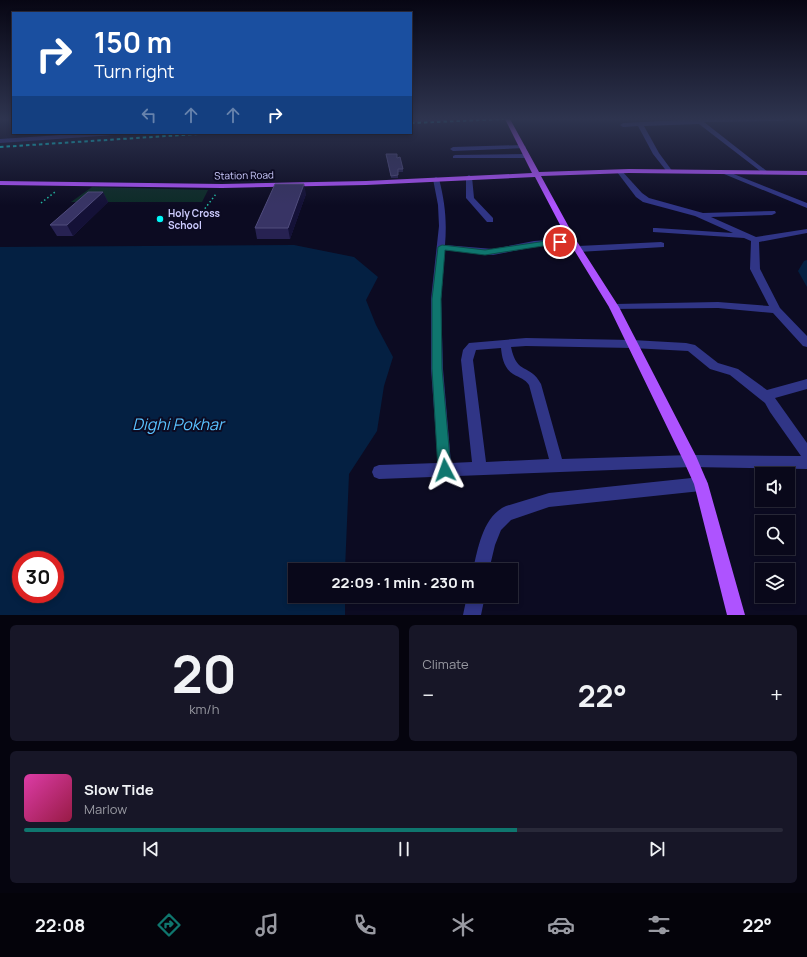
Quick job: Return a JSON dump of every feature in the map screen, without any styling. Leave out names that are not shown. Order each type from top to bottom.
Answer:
[{"type":"main road","points":[[523,148],[536,174],[575,244],[614,306],[692,461],[701,484],[736,615]]},
{"type":"main road","name":"Station Road","points":[[0,183],[222,186],[366,183],[619,171],[807,173]]},
{"type":"street","points":[[453,149],[499,148]]},
{"type":"street","points":[[653,148],[670,172]]},
{"type":"street","points":[[733,148],[766,173]]},
{"type":"street","points":[[455,157],[527,156]]},
{"type":"street","points":[[619,171],[639,195],[646,200],[703,216],[752,239]]},
{"type":"street","points":[[726,173],[807,206]]},
{"type":"street","points":[[469,177],[470,198],[490,220]]},
{"type":"street","points":[[436,179],[442,205],[442,247],[436,299],[437,354],[445,470]]},
{"type":"street","points":[[797,202],[807,201]]},
{"type":"street","points":[[703,216],[772,213]]},
{"type":"street","points":[[656,230],[752,239],[807,231]]},
{"type":"street","points":[[752,239],[755,269],[776,310],[807,343]]},
{"type":"street","points":[[442,247],[485,253],[501,252],[534,244],[661,245]]},
{"type":"street","points":[[614,306],[718,305],[776,310]]},
{"type":"street","points":[[480,468],[467,360],[469,350],[473,346],[505,343],[632,344],[691,348],[714,366],[734,372],[769,399],[807,454]]},
{"type":"street","points":[[505,343],[510,364],[513,368],[530,376],[535,384],[557,465]]},
{"type":"street","points":[[769,399],[768,395],[771,393],[807,384]]},
{"type":"street","points":[[379,472],[692,461],[807,463]]},
{"type":"street","points":[[483,563],[487,545],[495,524],[506,514],[549,500],[701,484]]},
{"type":"street","points":[[472,615],[475,603]]},
{"type":"path","points":[[200,215],[222,186]]},
{"type":"green space","points":[[92,187],[208,190],[202,202],[71,202]]},
{"type":"water","name":"Dighi Pokhar","points":[[294,245],[354,257],[378,277],[366,300],[376,325],[393,357],[384,386],[377,431],[349,474],[345,563],[288,563],[288,603],[345,603],[345,615],[0,615],[0,247]]},
{"type":"water","points":[[807,260],[807,287],[798,271],[804,261]]},
{"type":"building","points":[[386,154],[397,154],[397,158],[400,157],[403,169],[398,169],[398,175],[391,176]]},
{"type":"building","points":[[275,184],[304,184],[288,228],[255,228]]},
{"type":"building","points":[[88,192],[103,192],[67,225],[50,225]]},
{"type":"place","name":"Holy Cross School","points":[[160,219]]},
{"type":"route","points":[[445,470],[437,369],[436,299],[442,247],[485,253],[501,252],[534,244],[560,242]]}]
